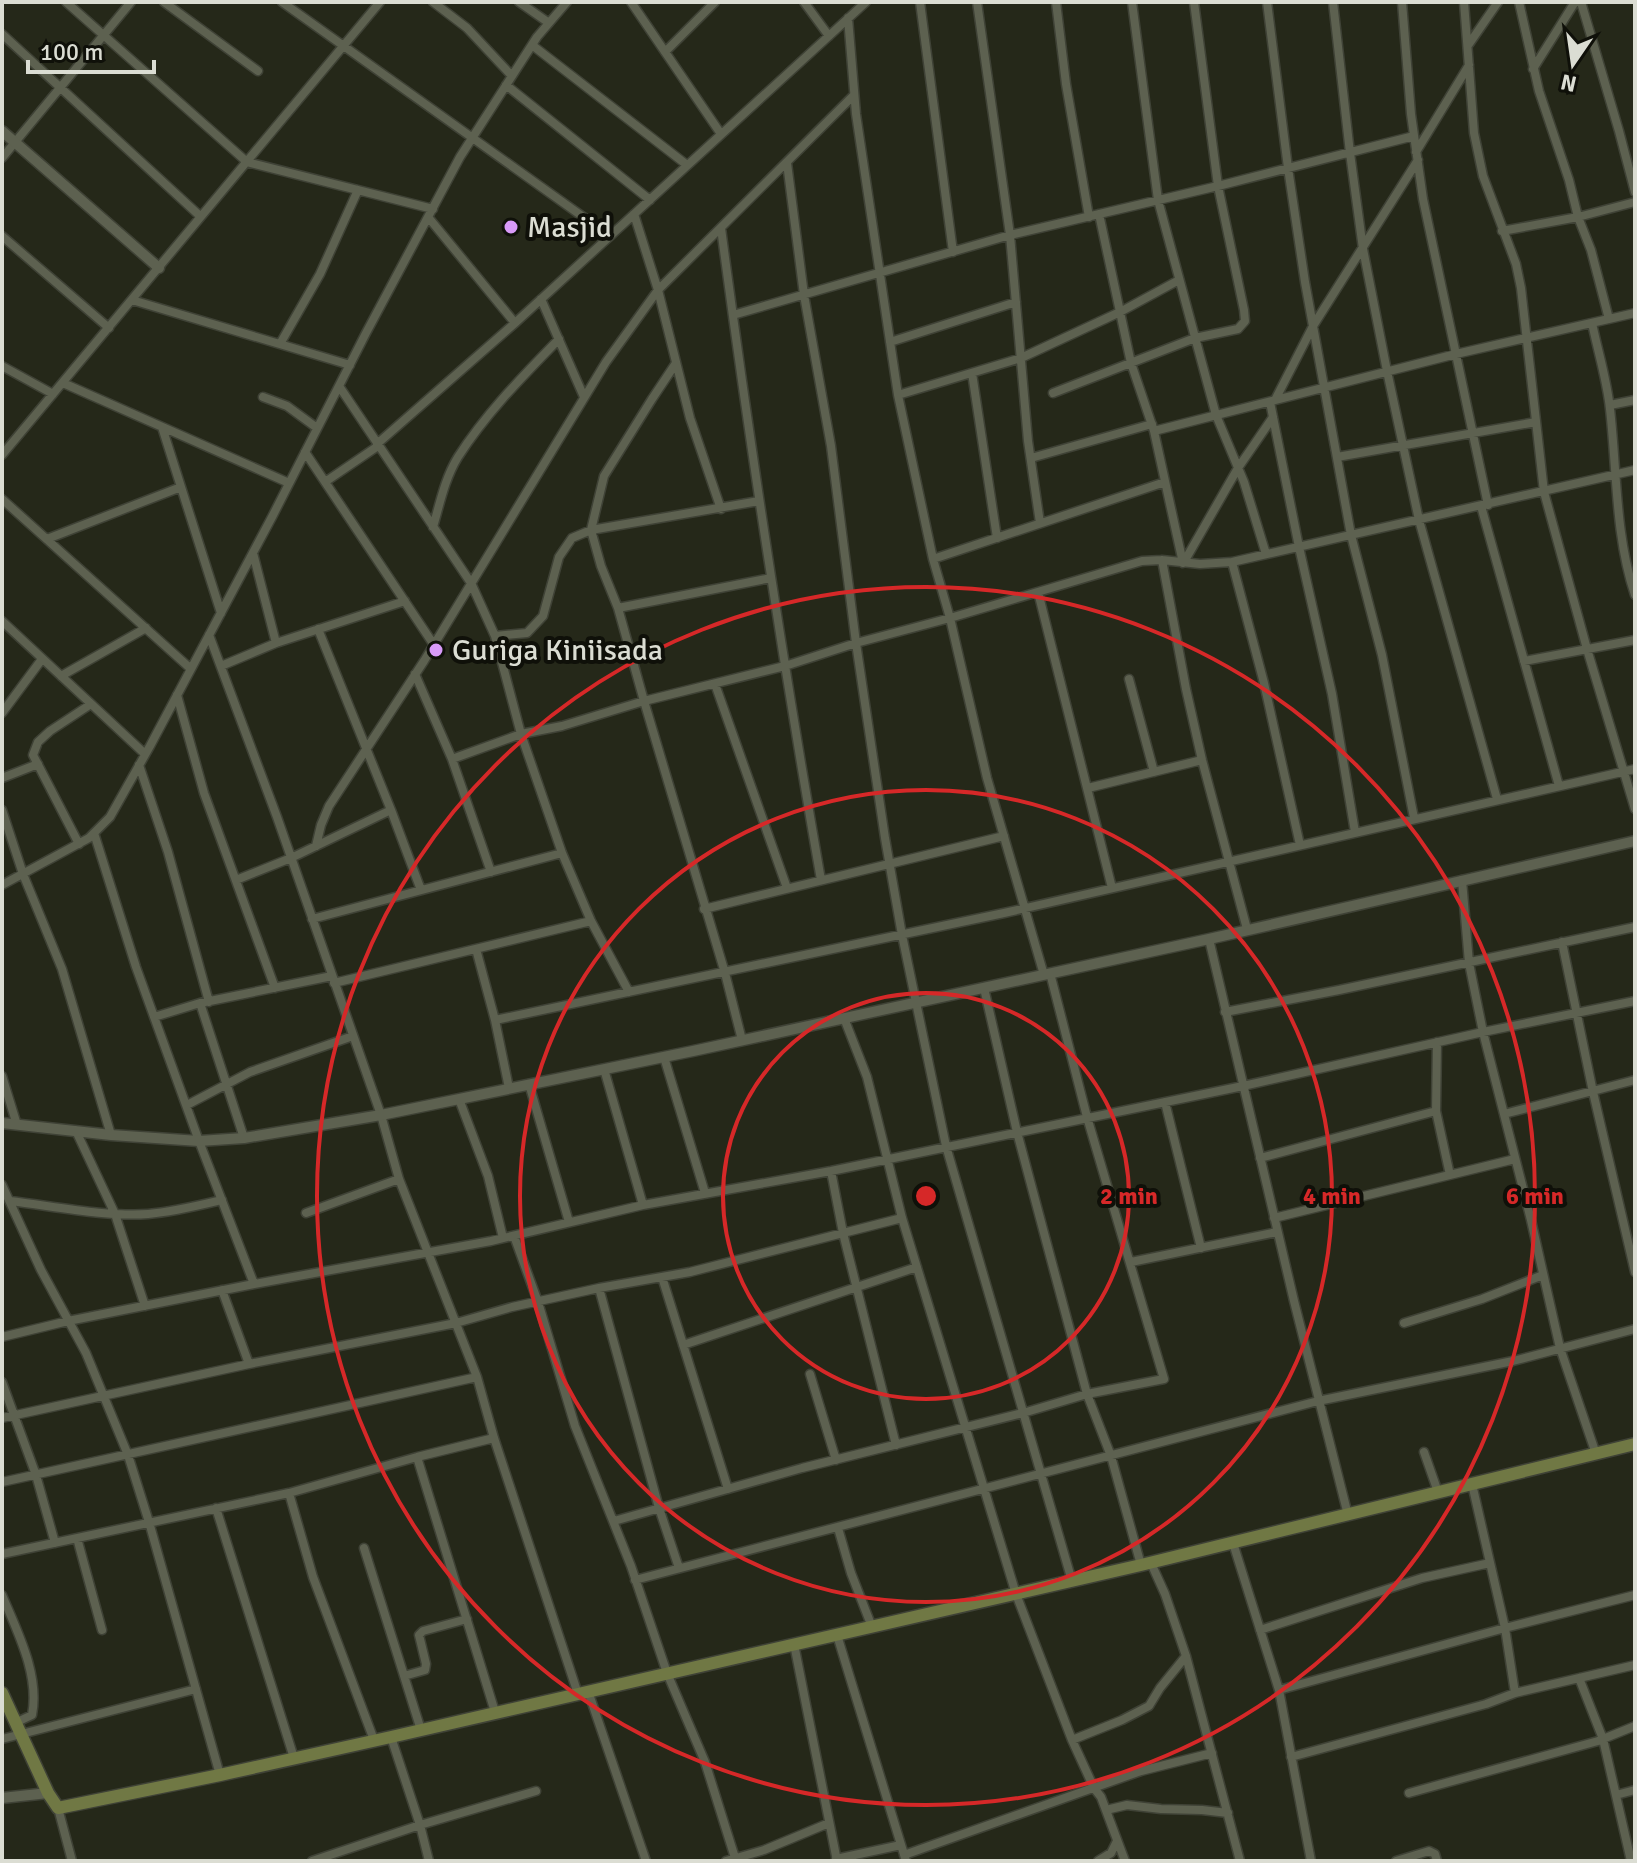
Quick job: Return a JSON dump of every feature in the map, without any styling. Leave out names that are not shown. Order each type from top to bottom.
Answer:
[{"type":"main road","points":[[2,1693],[48,1793],[58,1808],[391,1737],[1146,1564],[1635,1444]]},
{"type":"street","points":[[66,2],[247,162],[358,190],[430,213],[515,323]]},
{"type":"street","points":[[2,158],[131,2]]},
{"type":"street","points":[[164,2],[258,71]]},
{"type":"street","points":[[282,2],[610,236]]},
{"type":"street","points":[[2,455],[380,2]]},
{"type":"street","points":[[433,2],[467,28],[512,76]]},
{"type":"street","points":[[519,2],[549,23]]},
{"type":"street","points":[[2,885],[79,844],[110,817],[253,553],[430,213],[506,85],[532,45],[567,2]]},
{"type":"street","points":[[631,2],[721,134]]},
{"type":"street","points":[[665,52],[715,2]]},
{"type":"street","points":[[804,2],[829,36]]},
{"type":"street","points":[[325,482],[378,445],[866,2]]},
{"type":"street","points":[[920,2],[953,252]]},
{"type":"street","points":[[977,2],[1010,235],[1040,523]]},
{"type":"street","points":[[1056,2],[1066,84],[1089,217]]},
{"type":"street","points":[[1132,2],[1158,200],[1216,415],[1238,468],[1266,554]]},
{"type":"street","points":[[1053,393],[1195,338],[1238,329],[1245,321],[1218,186],[1194,2]]},
{"type":"street","points":[[1267,2],[1288,168],[1324,388],[1351,535],[1382,655],[1414,818]]},
{"type":"street","points":[[1333,2],[1363,249],[1387,371],[1419,520],[1497,799]]},
{"type":"street","points":[[1402,2],[1423,199],[1472,433],[1484,506],[1559,786]]},
{"type":"street","points":[[1464,2],[1474,133],[1483,176],[1516,264],[1521,288],[1544,492],[1635,809]]},
{"type":"street","points":[[1468,46],[1498,2]]},
{"type":"street","points":[[1519,2],[1539,91],[1591,250],[1609,319]]},
{"type":"street","points":[[1533,69],[1578,2]]},
{"type":"street","points":[[1578,2],[1635,192]]},
{"type":"street","points":[[614,1521],[1087,1394],[1164,1379],[987,778],[933,559],[898,395],[854,95],[848,18]]},
{"type":"street","points":[[2,34],[200,216]]},
{"type":"street","points":[[532,45],[687,165]]},
{"type":"street","points":[[1355,832],[1332,694],[1299,547],[1272,401],[1313,326],[1363,249],[1470,65]]},
{"type":"street","points":[[506,85],[650,200]]},
{"type":"street","points":[[316,846],[329,806],[434,645],[606,362],[658,290],[854,95]]},
{"type":"street","points":[[2,131],[159,268]]},
{"type":"street","points":[[733,315],[1010,235],[1414,136]]},
{"type":"street","points":[[787,163],[804,295],[831,446],[856,643],[902,935],[946,1146],[1072,1581]]},
{"type":"street","points":[[280,344],[320,274],[358,190]]},
{"type":"street","points":[[1502,231],[1578,217],[1635,202]]},
{"type":"street","points":[[634,214],[658,290],[690,418],[721,509]]},
{"type":"street","points":[[1099,214],[1131,363],[1153,428],[1183,563]]},
{"type":"street","points":[[721,228],[759,501],[821,880]]},
{"type":"street","points":[[2,236],[109,328]]},
{"type":"street","points":[[898,395],[1021,358],[1120,312],[1179,280]]},
{"type":"street","points":[[541,299],[584,397]]},
{"type":"street","points":[[132,300],[350,365]]},
{"type":"street","points":[[890,342],[1016,302]]},
{"type":"street","points":[[1031,458],[1635,313]]},
{"type":"street","points":[[1592,323],[1610,405],[1623,546],[1635,595]]},
{"type":"street","points":[[433,527],[458,458],[497,404],[559,339]]},
{"type":"street","points":[[676,363],[604,476],[591,530],[618,608],[742,1040]]},
{"type":"street","points":[[2,366],[53,394]]},
{"type":"street","points":[[972,373],[997,538]]},
{"type":"street","points":[[63,383],[289,483]]},
{"type":"street","points":[[339,386],[471,583],[495,636],[521,734],[562,853],[591,921],[629,992]]},
{"type":"street","points":[[263,397],[287,406],[317,428]]},
{"type":"street","points":[[1610,405],[1635,400]]},
{"type":"street","points":[[1183,563],[1238,468],[1273,417]]},
{"type":"street","points":[[1337,457],[1536,422]]},
{"type":"street","points":[[162,427],[221,613]]},
{"type":"street","points":[[305,452],[434,645]]},
{"type":"street","points":[[452,759],[521,734],[562,726],[644,701],[785,666],[1142,561],[1232,562],[1635,470]]},
{"type":"street","points":[[933,559],[1165,482]]},
{"type":"street","points":[[47,539],[181,487]]},
{"type":"street","points":[[2,499],[191,669]]},
{"type":"street","points":[[495,636],[527,633],[543,616],[559,557],[572,538],[591,530],[759,501]]},
{"type":"street","points":[[253,553],[276,643]]},
{"type":"street","points":[[1162,560],[1202,760],[1247,929]]},
{"type":"street","points":[[1232,562],[1264,683],[1300,845]]},
{"type":"street","points":[[618,608],[771,578]]},
{"type":"street","points":[[1038,592],[1112,888]]},
{"type":"street","points":[[221,666],[276,643],[405,601]]},
{"type":"street","points":[[2,621],[145,754]]},
{"type":"street","points":[[61,676],[146,628]]},
{"type":"street","points":[[318,629],[421,890]]},
{"type":"street","points":[[209,635],[381,1115],[399,1179],[477,1377],[494,1438],[646,1861]]},
{"type":"street","points":[[1524,661],[1635,640]]},
{"type":"street","points":[[2,713],[42,659]]},
{"type":"street","points":[[415,674],[452,759],[491,872]]},
{"type":"street","points":[[1129,679],[1154,772]]},
{"type":"street","points":[[715,684],[787,888]]},
{"type":"street","points":[[177,695],[204,793],[275,988]]},
{"type":"street","points":[[79,844],[33,755],[38,742],[50,731],[91,704]]},
{"type":"street","points":[[1088,788],[1202,760]]},
{"type":"street","points":[[2,778],[38,764]]},
{"type":"street","points":[[139,765],[168,852],[204,1002],[244,1138]]},
{"type":"street","points":[[495,1020],[1026,908],[1635,769]]},
{"type":"street","points":[[2,810],[23,874],[62,969],[111,1135]]},
{"type":"street","points":[[236,880],[291,858],[391,810]]},
{"type":"street","points":[[94,833],[136,967],[254,1284]]},
{"type":"street","points":[[704,909],[1004,836]]},
{"type":"street","points":[[2,1123],[199,1141],[244,1138],[381,1115],[1209,939],[1635,841]]},
{"type":"street","points":[[312,919],[562,853]]},
{"type":"street","points":[[1462,880],[1469,963],[1483,1032],[1560,1348],[1596,1454]]},
{"type":"street","points":[[154,1017],[204,1002],[333,980],[591,921]]},
{"type":"street","points":[[1225,1012],[1635,927]]},
{"type":"street","points":[[1209,939],[1277,1232],[1348,1515]]},
{"type":"street","points":[[1562,942],[1635,1272]]},
{"type":"street","points":[[476,949],[509,1088]]},
{"type":"street","points":[[984,988],[1017,1132],[1087,1394],[1146,1564],[1165,1594],[1186,1656],[1240,1861]]},
{"type":"street","points":[[2,1337],[222,1290],[514,1236],[643,1205],[831,1171],[1635,1001]]},
{"type":"street","points":[[844,1018],[867,1077],[902,1218],[1016,1594],[1072,1740],[1101,1797],[1125,1861]]},
{"type":"street","points":[[187,1105],[250,1072],[353,1036]]},
{"type":"street","points":[[1437,1042],[1436,1111],[1450,1175]]},
{"type":"street","points":[[664,1057],[705,1193]]},
{"type":"street","points":[[604,1069],[643,1205]]},
{"type":"street","points":[[2,1076],[17,1125]]},
{"type":"street","points":[[1504,1114],[1635,1080]]},
{"type":"street","points":[[529,1084],[569,1222]]},
{"type":"street","points":[[459,1099],[488,1176],[503,1238]]},
{"type":"street","points":[[1165,1102],[1201,1248]]},
{"type":"street","points":[[1260,1158],[1436,1111]]},
{"type":"street","points":[[76,1131],[115,1214],[145,1306]]},
{"type":"street","points":[[1274,1218],[1515,1159]]},
{"type":"street","points":[[831,1171],[843,1233],[896,1445]]},
{"type":"street","points":[[306,1213],[399,1179]]},
{"type":"street","points":[[2,1185],[41,1270],[86,1353],[128,1455],[220,1775]]},
{"type":"street","points":[[10,1201],[115,1214],[146,1214],[183,1210],[222,1200]]},
{"type":"street","points":[[2,1418],[104,1394],[456,1323],[599,1288],[662,1277],[902,1218]]},
{"type":"street","points":[[1131,1262],[1277,1232]]},
{"type":"street","points":[[514,1236],[538,1302],[575,1426],[614,1521],[667,1673],[705,1762],[736,1860]]},
{"type":"street","points":[[683,1345],[917,1267]]},
{"type":"street","points":[[1404,1323],[1482,1299],[1543,1275]]},
{"type":"street","points":[[662,1277],[728,1489]]},
{"type":"street","points":[[599,1288],[659,1508],[679,1568]]},
{"type":"street","points":[[222,1290],[249,1364]]},
{"type":"street","points":[[635,1580],[1318,1401],[1513,1361],[1635,1329]]},
{"type":"street","points":[[810,1374],[836,1460]]},
{"type":"street","points":[[2,1482],[477,1377]]},
{"type":"street","points":[[2,1382],[36,1475],[55,1543]]},
{"type":"street","points":[[2,1554],[289,1493],[494,1438]]},
{"type":"street","points":[[1424,1452],[1438,1492]]},
{"type":"street","points":[[417,1457],[495,1712]]},
{"type":"street","points":[[1472,1484],[1505,1628],[1515,1693]]},
{"type":"street","points":[[289,1493],[313,1577],[374,1740]]},
{"type":"street","points":[[216,1508],[294,1758]]},
{"type":"street","points":[[838,1528],[872,1627]]},
{"type":"street","points":[[77,1538],[102,1630]]},
{"type":"street","points":[[1233,1543],[1279,1690],[1311,1861]]},
{"type":"street","points":[[364,1548],[421,1730]]},
{"type":"street","points":[[1260,1630],[1422,1578],[1490,1563]]},
{"type":"street","points":[[2,1595],[28,1664],[35,1701],[32,1715],[15,1723]]},
{"type":"street","points":[[1279,1690],[1635,1595]]},
{"type":"street","points":[[404,1676],[425,1670],[419,1635],[423,1631],[467,1619]]},
{"type":"street","points":[[837,1635],[903,1854]]},
{"type":"street","points":[[794,1644],[836,1860],[903,1854],[1141,1771],[1212,1753]]},
{"type":"street","points":[[1072,1740],[1149,1706],[1186,1656]]},
{"type":"street","points":[[1291,1757],[1486,1704],[1515,1693],[1635,1665]]},
{"type":"street","points":[[1579,1678],[1603,1739],[1631,1861]]},
{"type":"street","points":[[2,1739],[196,1689]]},
{"type":"street","points":[[1409,1793],[1603,1739],[1635,1726]]},
{"type":"street","points":[[391,1737],[429,1861]]},
{"type":"street","points":[[1616,1795],[1635,1790]]},
{"type":"street","points":[[312,1861],[536,1791]]},
{"type":"street","points":[[2,1798],[48,1793]]},
{"type":"street","points":[[1106,1810],[1127,1805],[1228,1813]]},
{"type":"street","points":[[58,1808],[72,1861]]},
{"type":"street","points":[[726,1861],[764,1850],[829,1823]]},
{"type":"street","points":[[1098,1861],[1111,1853],[1117,1841]]},
{"type":"street","points":[[1396,1861],[1429,1851],[1435,1854],[1437,1861]]},
{"type":"place","name":"Masjid","points":[[511,227]]},
{"type":"place","name":"Guriga Kiniisada","points":[[436,650]]}]
